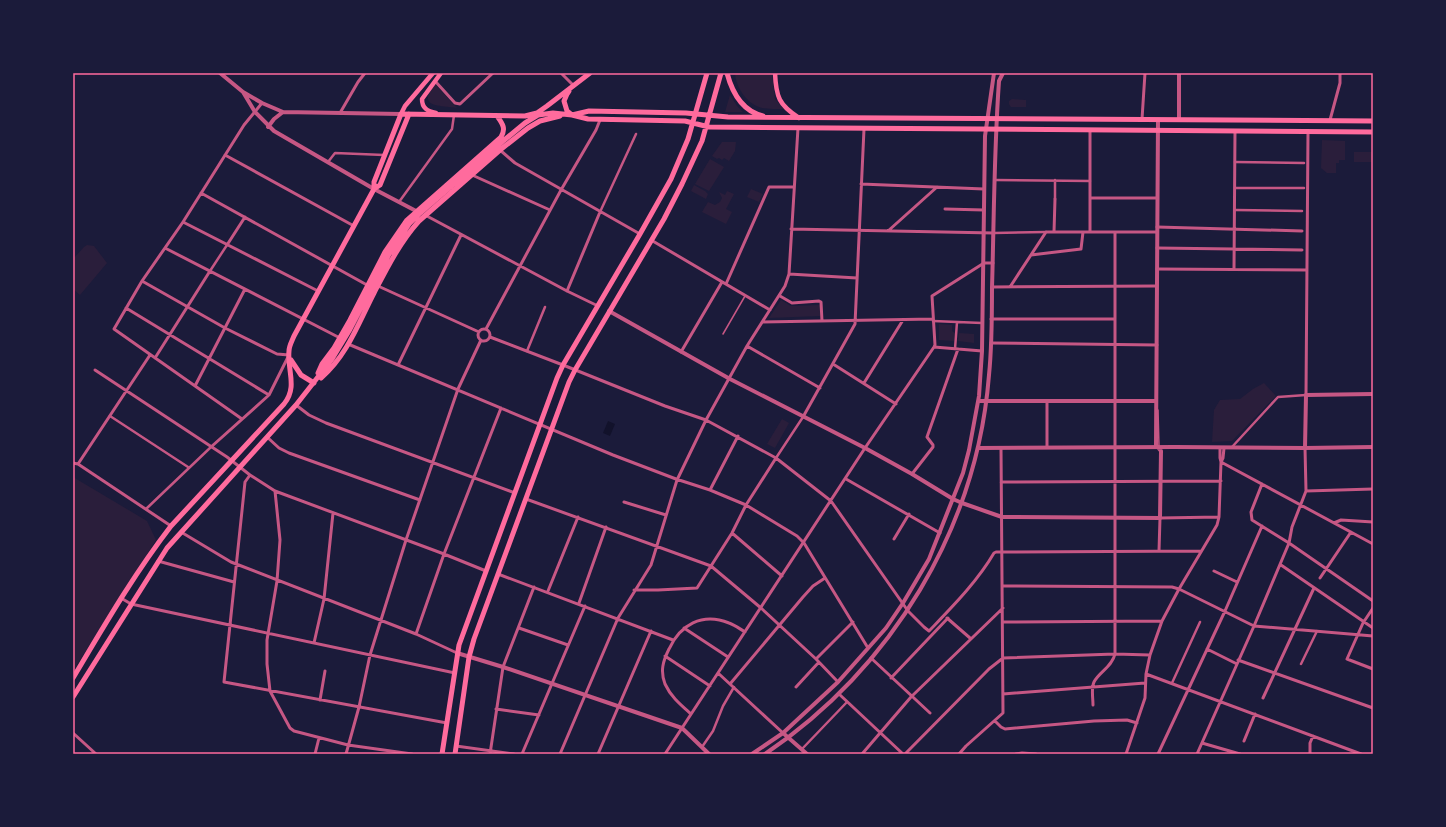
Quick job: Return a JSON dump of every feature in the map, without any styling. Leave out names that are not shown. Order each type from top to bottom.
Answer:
[{"type":"main road","points":[[441,73],[424,95],[422,103],[429,112],[444,115]]},
{"type":"main road","points":[[401,114],[525,116],[537,112],[590,73]]},
{"type":"main road","points":[[442,754],[457,653],[563,365],[671,179],[686,147],[707,73]]},
{"type":"main road","points":[[455,754],[469,656],[474,639],[575,370],[682,184],[702,140],[721,73]]},
{"type":"main road","points":[[727,73],[732,90],[742,104],[758,115],[770,117]]},
{"type":"main road","points":[[775,73],[777,94],[779,99],[788,110],[799,118]]},
{"type":"main road","points":[[374,189],[374,182],[401,114],[430,74]]},
{"type":"main road","points":[[574,86],[566,94],[564,101],[565,108],[572,115],[600,120],[684,121],[706,127],[1373,132]]},
{"type":"main road","points":[[314,383],[326,367],[348,344],[394,256],[409,234],[420,213],[497,146],[530,120],[541,115],[572,115],[588,111],[799,118],[1373,121]]},
{"type":"main road","points":[[73,678],[121,598],[148,557],[171,526],[290,396],[292,385],[289,355],[294,336],[374,189],[380,185],[409,114]]},
{"type":"main road","points":[[326,367],[367,285],[391,242],[407,220],[420,213],[472,175],[500,150],[533,124],[561,115]]},
{"type":"main road","points":[[73,697],[158,561],[181,532],[296,405],[326,367],[349,331],[389,254],[409,224],[504,133],[504,126],[497,116]]},
{"type":"main road","points":[[289,355],[298,372],[304,378],[314,383]]},
{"type":"street","points":[[220,73],[243,92],[262,103],[283,112],[401,114]]},
{"type":"street","points":[[340,114],[358,82],[365,73]]},
{"type":"street","points":[[435,81],[455,103],[460,104],[493,73]]},
{"type":"street","points":[[561,73],[574,86]]},
{"type":"street","points":[[752,754],[783,733],[838,682],[886,628],[903,603],[929,559],[963,473],[978,401],[982,351],[986,130],[994,73]]},
{"type":"street","points":[[765,754],[789,738],[839,694],[871,658],[908,611],[949,534],[962,503],[983,425],[989,375],[994,233],[995,130],[999,81],[1003,73]]},
{"type":"street","points":[[1142,120],[1145,73]]},
{"type":"street","points":[[1179,73],[1179,120]]},
{"type":"street","points":[[1330,120],[1340,82],[1340,73]]},
{"type":"street","points":[[243,92],[255,112],[268,127],[280,135],[374,189],[598,306]]},
{"type":"street","points":[[242,419],[114,329],[142,281],[183,222],[244,125],[262,103]]},
{"type":"street","points":[[268,127],[274,118],[283,112]]},
{"type":"street","points":[[399,202],[452,129],[454,115]]},
{"type":"street","points":[[479,332],[486,329],[561,190],[596,130],[600,120]]},
{"type":"street","points":[[1158,120],[1156,445],[1161,451],[1159,551]]},
{"type":"street","points":[[560,754],[618,618],[634,590],[651,565],[677,480],[706,420],[747,346],[786,286],[789,274],[798,128]]},
{"type":"street","points":[[634,590],[695,589],[699,585],[732,533],[746,505],[803,417],[855,324],[864,129]]},
{"type":"street","points":[[1090,130],[1090,232]]},
{"type":"street","points":[[1234,269],[1235,132]]},
{"type":"street","points":[[1197,754],[1281,565],[1289,543],[1292,527],[1306,490],[1305,448],[1308,132]]},
{"type":"street","points":[[568,291],[600,212],[636,134]]},
{"type":"street","points":[[500,150],[515,163],[640,234]]},
{"type":"street","points":[[328,163],[335,153],[385,155]]},
{"type":"street","points":[[225,155],[354,226]]},
{"type":"street","points":[[1235,162],[1304,163]]},
{"type":"street","points":[[472,175],[550,210]]},
{"type":"street","points":[[994,180],[1090,181]]},
{"type":"street","points":[[1054,232],[1056,180]]},
{"type":"street","points":[[861,184],[984,189]]},
{"type":"street","points":[[726,284],[769,187],[794,187]]},
{"type":"street","points":[[888,231],[937,188]]},
{"type":"street","points":[[1235,188],[1304,188]]},
{"type":"street","points":[[201,193],[367,285]]},
{"type":"street","points":[[1090,198],[1157,198]]},
{"type":"street","points":[[945,209],[984,210]]},
{"type":"street","points":[[1235,210],[1302,211]]},
{"type":"street","points":[[155,358],[245,217]]},
{"type":"street","points":[[183,222],[318,291]]},
{"type":"street","points":[[791,229],[994,233],[1115,232],[1157,229],[1302,231]]},
{"type":"street","points":[[1010,287],[1046,232]]},
{"type":"street","points":[[1031,255],[1082,249],[1082,232]]},
{"type":"street","points":[[1093,705],[1092,687],[1094,681],[1112,663],[1115,654],[1115,232]]},
{"type":"street","points":[[398,365],[461,235]]},
{"type":"street","points":[[651,240],[770,310]]},
{"type":"street","points":[[165,248],[340,338]]},
{"type":"street","points":[[1157,248],[1302,250]]},
{"type":"street","points":[[665,754],[865,448],[934,347],[932,296],[984,263],[993,263]]},
{"type":"street","points":[[1157,269],[1307,270]]},
{"type":"street","points":[[789,274],[857,278]]},
{"type":"street","points":[[142,281],[187,308],[225,328],[277,354],[289,355],[269,394],[188,467],[146,509]]},
{"type":"street","points":[[681,352],[722,282]]},
{"type":"street","points":[[378,286],[479,332]]},
{"type":"street","points":[[992,287],[1157,286]]},
{"type":"street","points":[[195,386],[245,290]]},
{"type":"street","points":[[780,296],[792,303],[821,302],[822,321]]},
{"type":"street","points":[[527,351],[545,307]]},
{"type":"street","points":[[126,308],[269,394]]},
{"type":"street","points":[[609,311],[681,352],[865,448],[953,499],[1002,517],[1219,517]]},
{"type":"street","points":[[991,319],[1115,319]]},
{"type":"street","points":[[864,383],[903,320]]},
{"type":"street","points":[[762,322],[933,320],[982,323]]},
{"type":"street","points":[[912,474],[933,447],[927,437],[957,349],[957,322]]},
{"type":"street","points":[[486,329],[489,332],[490,337]]},
{"type":"street","points":[[479,332],[478,337],[481,340]]},
{"type":"street","points":[[490,337],[665,406],[706,420],[738,436],[776,458],[831,501],[908,611],[929,631],[981,573],[994,553],[1201,551]]},
{"type":"street","points":[[481,340],[486,341],[490,337]]},
{"type":"street","points":[[346,754],[370,655],[406,540],[458,389],[481,340]]},
{"type":"street","points":[[991,343],[1156,345]]},
{"type":"street","points":[[348,344],[458,389],[552,430],[677,480],[710,490],[746,505],[797,536],[804,543],[868,648]]},
{"type":"street","points":[[747,346],[820,388]]},
{"type":"street","points":[[934,347],[982,351]]},
{"type":"street","points":[[78,464],[150,355]]},
{"type":"street","points":[[833,364],[896,404]]},
{"type":"street","points":[[95,370],[275,491],[486,571]]},
{"type":"street","points":[[1232,448],[1278,397],[1373,394]]},
{"type":"street","points":[[978,401],[1156,401]]},
{"type":"street","points":[[1047,401],[1047,447]]},
{"type":"street","points":[[296,405],[309,415],[326,423],[515,493]]},
{"type":"street","points":[[416,634],[444,554],[501,408]]},
{"type":"street","points":[[110,416],[188,467]]},
{"type":"street","points":[[710,490],[738,436]]},
{"type":"street","points":[[267,437],[279,448],[289,453],[420,500]]},
{"type":"street","points":[[978,448],[1373,447]]},
{"type":"street","points":[[959,754],[1003,713],[1001,448]]},
{"type":"street","points":[[1126,754],[1145,698],[1146,674],[1150,655],[1162,620],[1217,524],[1219,517],[1221,462],[1223,458],[1222,448]]},
{"type":"street","points":[[73,462],[171,526]]},
{"type":"street","points":[[1221,462],[1373,544]]},
{"type":"street","points":[[250,475],[245,482],[224,682],[447,722]]},
{"type":"street","points":[[846,479],[940,532]]},
{"type":"street","points":[[1002,482],[1220,481]]},
{"type":"street","points":[[1262,484],[1251,512],[1252,520],[1289,543],[1373,601]]},
{"type":"street","points":[[1306,490],[1373,490]]},
{"type":"street","points":[[275,491],[280,540],[277,581],[268,633],[267,664],[270,691],[292,730],[348,745],[412,754]]},
{"type":"street","points":[[526,499],[657,545],[711,566],[761,608],[816,659],[838,682]]},
{"type":"street","points":[[624,502],[666,515]]},
{"type":"street","points":[[314,643],[324,599],[333,514]]},
{"type":"street","points":[[894,539],[909,514]]},
{"type":"street","points":[[548,591],[578,517]]},
{"type":"street","points":[[1334,523],[1341,520],[1373,522]]},
{"type":"street","points":[[1158,754],[1262,526]]},
{"type":"street","points":[[578,603],[606,527]]},
{"type":"street","points":[[181,532],[236,565],[416,634],[457,653],[586,694],[682,728],[709,754]]},
{"type":"street","points":[[1320,578],[1351,532]]},
{"type":"street","points":[[732,533],[782,576]]},
{"type":"street","points":[[158,561],[234,582]]},
{"type":"street","points":[[1281,565],[1373,628]]},
{"type":"street","points":[[1214,571],[1237,582]]},
{"type":"street","points":[[498,574],[548,591],[673,640]]},
{"type":"street","points":[[730,684],[813,586],[825,578]]},
{"type":"street","points":[[1002,586],[1172,587],[1179,589],[1254,626],[1373,636]]},
{"type":"street","points":[[490,752],[503,667],[534,587]]},
{"type":"street","points":[[1263,698],[1314,588]]},
{"type":"street","points":[[121,598],[131,604],[455,672]]},
{"type":"street","points":[[522,754],[585,606]]},
{"type":"street","points":[[862,754],[911,697],[970,638],[1003,608]]},
{"type":"street","points":[[1373,608],[1364,622],[1347,659],[1373,669]]},
{"type":"street","points":[[944,615],[970,638]]},
{"type":"street","points":[[891,678],[948,618]]},
{"type":"street","points":[[691,714],[674,699],[665,683],[662,672],[662,664],[673,640],[679,632],[696,621],[717,619],[729,622],[745,632]]},
{"type":"street","points":[[1003,622],[1162,620]]},
{"type":"street","points":[[816,659],[853,622]]},
{"type":"street","points":[[1172,683],[1200,622]]},
{"type":"street","points":[[519,628],[568,645]]},
{"type":"street","points":[[684,628],[728,658]]},
{"type":"street","points":[[598,754],[651,631]]},
{"type":"street","points":[[1301,664],[1318,631]]},
{"type":"street","points":[[1207,649],[1237,662],[1274,673],[1373,708]]},
{"type":"street","points":[[839,694],[904,754],[1003,658],[1115,654],[1150,655]]},
{"type":"street","points":[[666,656],[710,686]]},
{"type":"street","points":[[871,658],[911,697],[930,713]]},
{"type":"street","points":[[796,687],[819,662]]},
{"type":"street","points":[[320,700],[325,671]]},
{"type":"street","points":[[718,673],[807,754]]},
{"type":"street","points":[[1146,674],[1359,754]]},
{"type":"street","points":[[1003,694],[1145,683]]},
{"type":"street","points":[[702,747],[713,731],[723,706],[734,687]]},
{"type":"street","points":[[802,750],[847,702]]},
{"type":"street","points":[[496,709],[539,715]]},
{"type":"street","points":[[1244,741],[1255,714]]},
{"type":"street","points":[[995,721],[1001,728],[1005,729],[1094,721],[1127,720],[1137,723]]},
{"type":"street","points":[[73,733],[96,754]]},
{"type":"street","points":[[1310,754],[1310,743],[1313,736]]},
{"type":"street","points":[[316,754],[319,738]]},
{"type":"street","points":[[1202,743],[1240,754]]},
{"type":"street","points":[[456,746],[490,752],[514,754]]},
{"type":"street","points":[[1016,754],[1036,754]]},
{"type":"lane","points":[[723,334],[746,296]]},
{"type":"shaded area","points":[[735,73],[772,73],[775,99],[784,109],[762,108],[752,103],[740,90]]},
{"type":"shaded area","points":[[435,84],[457,108],[432,104],[429,101],[428,97]]},
{"type":"shaded area","points":[[730,95],[737,106],[743,112],[725,112]]},
{"type":"shaded area","points":[[1012,99],[1026,100],[1026,107],[1011,107],[1009,101]]},
{"type":"shaded area","points":[[1322,140],[1345,141],[1345,160],[1339,160],[1339,163],[1336,163],[1336,173],[1327,173],[1321,168]]},
{"type":"shaded area","points":[[722,142],[736,142],[735,151],[729,161],[724,158],[722,160],[719,158],[717,159],[712,156]]},
{"type":"shaded area","points":[[1354,152],[1372,152],[1372,162],[1354,162]]},
{"type":"shaded area","points":[[710,159],[724,167],[709,191],[695,184]]},
{"type":"shaded area","points":[[694,185],[708,194],[706,199],[691,191]]},
{"type":"shaded area","points":[[751,189],[763,194],[759,202],[747,197]]},
{"type":"shaded area","points":[[727,191],[734,194],[726,209],[732,212],[726,224],[702,212],[708,202],[715,205],[720,202],[722,198],[719,192],[725,195]]},
{"type":"shaded area","points":[[87,245],[94,246],[107,263],[80,295],[73,289],[73,259]]},
{"type":"shaded area","points":[[781,300],[791,306],[820,305],[820,316],[769,318]]},
{"type":"shaded area","points":[[939,324],[952,325],[952,331],[955,333],[954,341],[939,340]]},
{"type":"shaded area","points":[[959,333],[974,334],[974,343],[958,341]]},
{"type":"shaded area","points":[[1264,383],[1276,396],[1232,441],[1212,442],[1214,410],[1220,400],[1240,399]]},
{"type":"shaded area","points":[[782,419],[789,423],[775,448],[767,444]]},
{"type":"shaded area","points":[[608,421],[615,424],[610,436],[603,433]]},
{"type":"shaded area","points":[[73,477],[147,521],[156,540],[73,671]]}]
